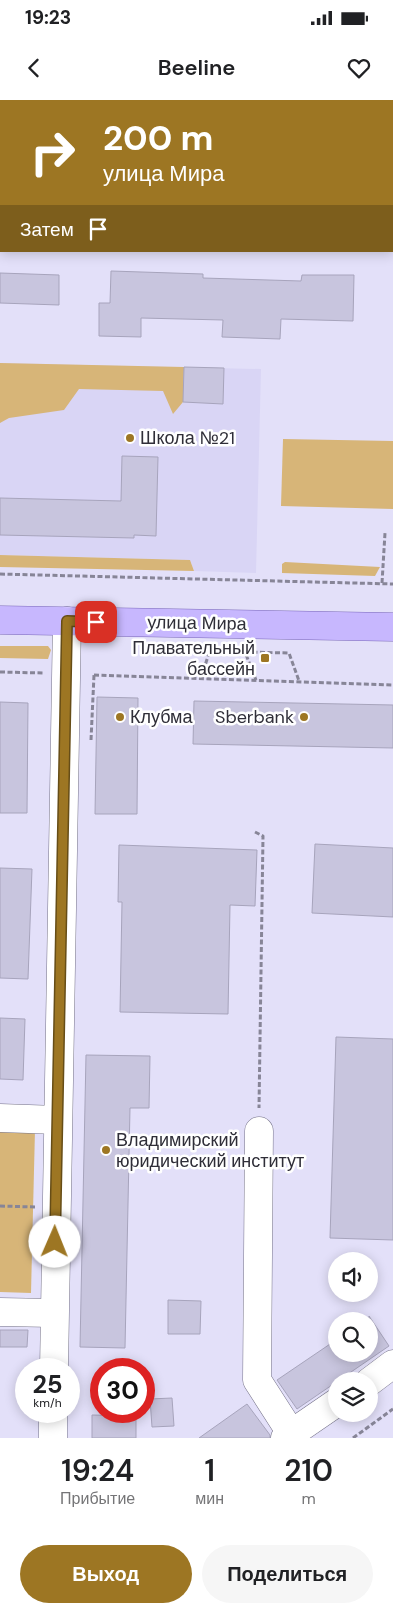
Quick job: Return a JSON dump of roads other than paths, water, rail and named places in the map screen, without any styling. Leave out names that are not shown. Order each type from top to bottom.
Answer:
[{"type":"main road","name":"улица Мира","points":[[0,620],[393,627]]},
{"type":"street","points":[[54,1358],[55,1207],[67,621]]},
{"type":"street","points":[[0,1118],[57,1120]]},
{"type":"street","points":[[259,1131],[258,1380],[288,1436],[328,1408]]},
{"type":"street","points":[[0,1312],[54,1313]]},
{"type":"street","points":[[378,1375],[393,1364]]},
{"type":"street","points":[[53,1423],[53,1438]]},
{"type":"place","name":"Школа №21","points":[[130,438]]},
{"type":"place","name":"Плавательный бассейн","points":[[265,658]]},
{"type":"place","name":"Клубма","points":[[120,717]]},
{"type":"place","name":"Sberbank","points":[[304,717]]},
{"type":"place","name":"Владимирский юридический институт","points":[[106,1150]]}]
